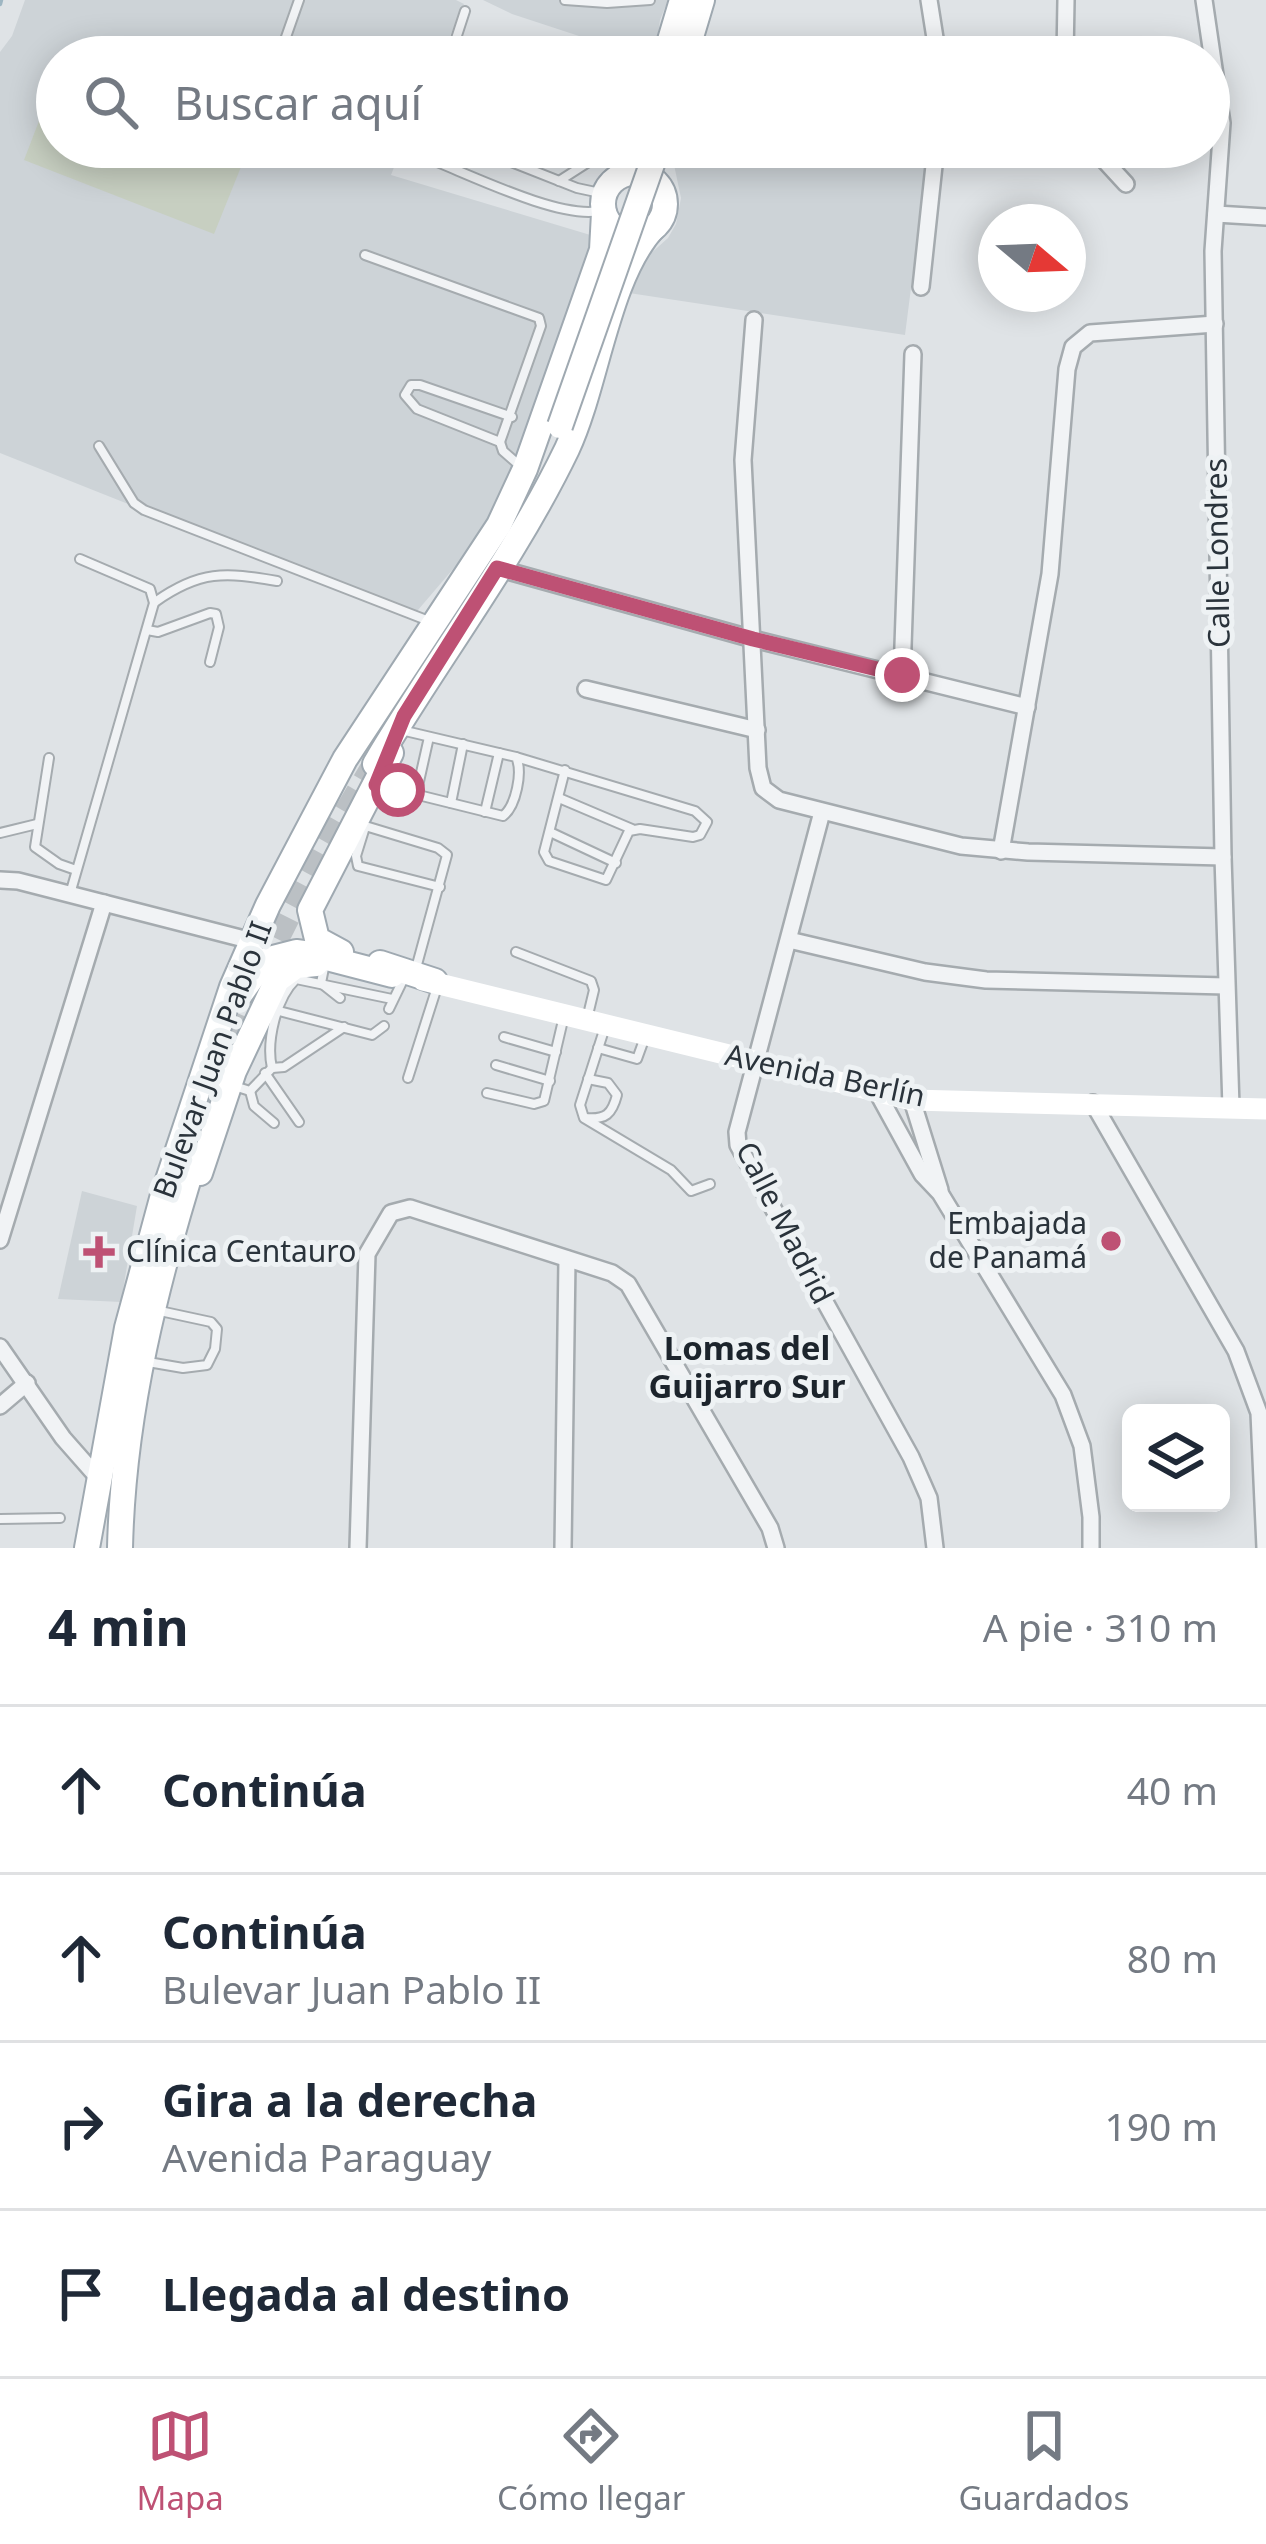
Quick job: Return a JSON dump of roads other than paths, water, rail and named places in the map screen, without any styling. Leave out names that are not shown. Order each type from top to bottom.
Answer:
[{"type":"main road","points":[[671,36],[682,0]]},
{"type":"main road","points":[[695,36],[711,1]]},
{"type":"main road","points":[[702,36],[711,1]]},
{"type":"main road","name":"Bulevar Juan Pablo II","points":[[511,527],[525,469],[602,250],[607,199],[627,168]]},
{"type":"main road","name":"Bulevar Juan Pablo II","points":[[409,986],[325,946],[311,924],[314,896],[360,825],[375,774],[401,723],[497,568],[528,485],[558,431],[651,168]]},
{"type":"main road","points":[[664,168],[664,209],[654,227],[635,235],[616,229],[607,199],[626,174],[654,180],[664,198]]},
{"type":"main road","name":"Bulevar Juan Pablo II","points":[[105,1548],[137,1288],[232,987],[345,759],[436,624],[570,442],[630,261],[654,227]]},
{"type":"main road","points":[[137,1288],[234,1008],[247,981],[265,960],[296,952],[409,986]]},
{"type":"main road","points":[[173,1230],[240,1088],[277,980],[296,966],[409,986]]},
{"type":"main road","name":"Bulevar Juan Pablo II","points":[[91,1548],[96,1508],[111,1476],[196,1154]]},
{"type":"main road","name":"Bulevar Juan Pablo II","points":[[111,1476],[120,1548]]},
{"type":"street","points":[[928,0],[934,36]]},
{"type":"street","points":[[1065,36],[1066,0]]},
{"type":"street","name":"Calle Londres","points":[[1204,0],[1209,36]]},
{"type":"street","points":[[921,287],[935,168]]},
{"type":"street","points":[[1111,168],[1126,184]]},
{"type":"street","name":"Calle Londres","points":[[1219,168],[1215,324],[1232,1107]]},
{"type":"street","points":[[1216,214],[1266,217]]},
{"type":"street","points":[[754,320],[743,460],[758,768],[763,788],[778,800],[961,847],[1223,856]]},
{"type":"street","points":[[1001,851],[1050,574],[1066,369],[1073,347],[1090,333],[1215,324]]},
{"type":"street","points":[[902,675],[913,354]]},
{"type":"street","points":[[497,568],[753,639],[1027,707]]},
{"type":"street","points":[[586,689],[757,730]]},
{"type":"street","name":"Calle Madrid","points":[[822,812],[737,1132],[738,1145],[911,1457],[929,1498],[935,1548]]},
{"type":"street","points":[[0,880],[18,880],[252,941]]},
{"type":"street","points":[[0,1240],[104,903]]},
{"type":"street","points":[[789,940],[925,972],[986,980],[1226,986]]},
{"type":"street","name":"Avenida Berlín","points":[[409,986],[564,1015],[912,1100],[1266,1109]]},
{"type":"street","points":[[877,1092],[922,1174],[940,1193],[1063,1395],[1082,1446],[1090,1548]]},
{"type":"street","points":[[912,1100],[940,1193]]},
{"type":"street","points":[[1093,1103],[1236,1351],[1259,1413],[1265,1548]]},
{"type":"street","points":[[358,1548],[367,1254],[392,1213],[410,1208],[612,1273],[634,1292],[770,1528],[776,1548]]},
{"type":"street","points":[[563,1548],[566,1259]]},
{"type":"street","points":[[0,1347],[63,1438],[111,1476]]},
{"type":"street","points":[[0,1406],[28,1383]]},
{"type":"lane","points":[[286,36],[299,0]]},
{"type":"lane","points":[[565,0],[650,0]]},
{"type":"lane","points":[[457,36],[465,11]]},
{"type":"lane","points":[[462,168],[560,209],[584,214],[607,199]]},
{"type":"lane","points":[[526,168],[607,199]]},
{"type":"lane","points":[[559,181],[575,168]]},
{"type":"lane","points":[[365,255],[539,318],[541,326],[500,442],[503,451],[525,469]]},
{"type":"lane","points":[[500,442],[417,409],[405,395],[411,385],[420,385],[512,417]]},
{"type":"lane","points":[[99,446],[134,503],[144,510],[436,624]]},
{"type":"lane","points":[[70,894],[154,603],[150,590],[80,559]]},
{"type":"lane","points":[[154,603],[178,586],[216,573],[278,581]]},
{"type":"lane","points":[[146,630],[158,632],[216,614],[219,627],[211,662]]},
{"type":"lane","points":[[401,723],[429,737],[565,770],[695,812],[707,822],[694,837],[633,829],[559,798]]},
{"type":"lane","points":[[416,795],[429,737]]},
{"type":"lane","points":[[451,803],[463,744]]},
{"type":"lane","points":[[485,812],[499,753]]},
{"type":"lane","points":[[375,774],[416,795],[503,816],[511,810],[520,768],[516,757]]},
{"type":"lane","points":[[49,758],[34,842],[38,852],[76,870]]},
{"type":"lane","points":[[565,770],[544,852],[549,861],[606,880],[624,838],[633,829]]},
{"type":"lane","points":[[0,833],[37,824]]},
{"type":"lane","points":[[408,1078],[409,986],[440,887],[448,859],[443,851],[360,825],[358,866],[440,887]]},
{"type":"lane","points":[[550,832],[616,862]]},
{"type":"lane","points":[[516,952],[591,980],[598,1048],[580,1106],[584,1118],[671,1171],[691,1192],[710,1184]]},
{"type":"lane","points":[[299,1122],[268,1071],[268,1048],[279,1011],[286,990],[296,979],[323,974],[340,998]]},
{"type":"lane","points":[[279,1011],[372,1035],[384,1026]]},
{"type":"lane","points":[[487,1093],[540,1104],[546,1097],[564,1015]]},
{"type":"lane","points":[[353,1019],[357,1030]]},
{"type":"lane","points":[[274,1123],[240,1088],[284,1067],[344,1027]]},
{"type":"lane","points":[[598,1048],[637,1059],[646,1036]]},
{"type":"lane","points":[[504,1037],[556,1052]]},
{"type":"lane","points":[[496,1065],[550,1081]]},
{"type":"lane","points":[[584,1118],[606,1117],[617,1095],[608,1082],[588,1079]]},
{"type":"lane","points":[[141,1361],[196,1367],[207,1365],[215,1349],[217,1329],[211,1322],[154,1310]]},
{"type":"lane","points":[[0,1519],[60,1518]]},
{"type":"waterway","points":[[0,4],[1,0]]},
{"type":"tunnel","points":[[211,1106],[260,976],[301,892],[371,770]]},
{"type":"place","name":"Embajada de Panamá","points":[[1111,1241]]},
{"type":"place","name":"Clínica Centauro","points":[[99,1252]]},
{"type":"district","name":"Lomas del Guijarro Sur","points":[[747,1367]]}]
